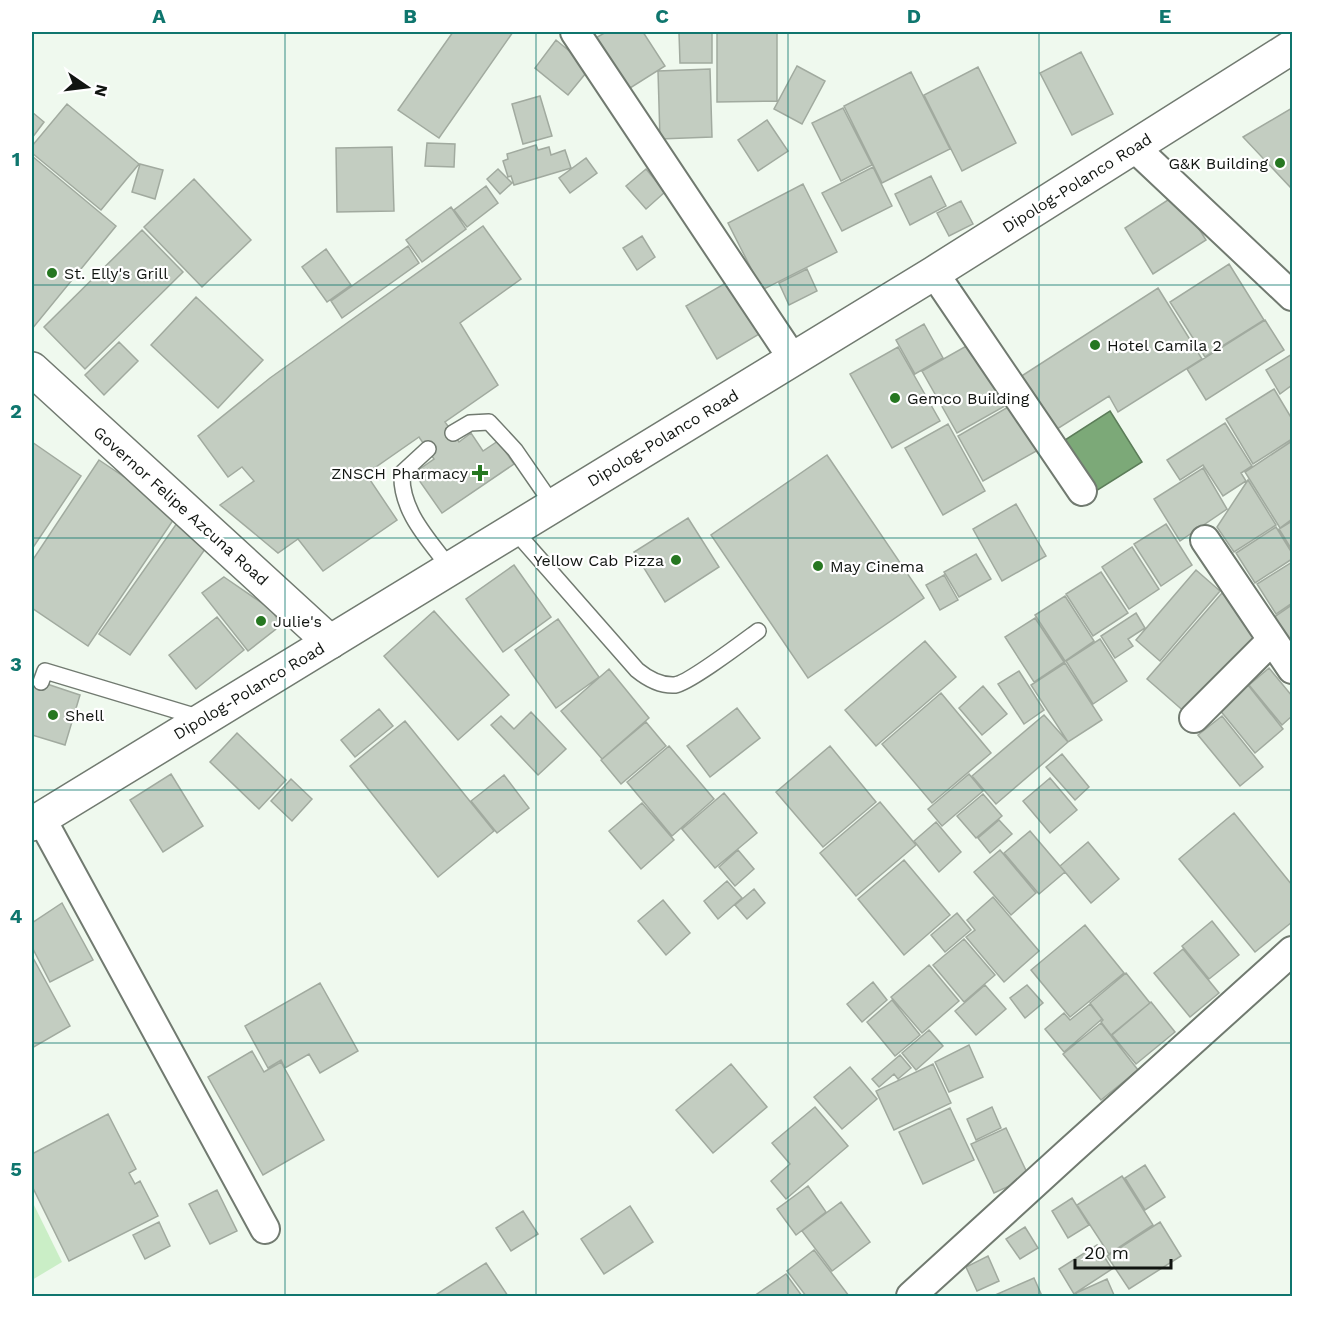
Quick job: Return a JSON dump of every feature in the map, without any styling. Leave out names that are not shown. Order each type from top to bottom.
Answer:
[{"type":"main road","name":"Dipolog-Polanco Road","points":[[36,817],[330,642],[934,273],[1293,46]]},
{"type":"main road","name":"Governor Felipe Azcuna Road","points":[[32,369],[330,642]]},
{"type":"street","points":[[576,32],[793,359]]},
{"type":"street","points":[[1134,147],[1293,296]]},
{"type":"street","points":[[934,273],[1082,491]]},
{"type":"street","points":[[1205,540],[1293,669]]},
{"type":"street","points":[[1194,718],[1272,640]]},
{"type":"street","points":[[36,817],[265,1229]]},
{"type":"street","points":[[911,1296],[1293,951]]},
{"type":"lane","points":[[453,433],[470,423],[489,422],[514,450],[553,505]]},
{"type":"lane","points":[[428,449],[402,473],[401,487],[412,515],[450,568]]},
{"type":"lane","points":[[514,530],[637,670],[646,678],[660,684],[677,685],[758,631]]},
{"type":"lane","points":[[41,682],[45,671],[204,718]]},
{"type":"shaded area","points":[[1110,411],[1142,462],[1096,491],[1065,440]]},
{"type":"shaded area","points":[[32,1201],[62,1262],[32,1280]]},
{"type":"building","points":[[453,32],[513,32],[439,138],[398,110]]},
{"type":"building","points":[[606,32],[643,32],[665,66],[627,90],[594,39]]},
{"type":"building","points":[[712,32],[712,63],[680,63],[679,33]]},
{"type":"building","points":[[717,32],[777,32],[777,101],[717,102]]},
{"type":"building","points":[[556,40],[590,68],[568,95],[535,68]]},
{"type":"building","points":[[1081,52],[1113,114],[1072,135],[1040,73]]},
{"type":"building","points":[[797,66],[825,81],[802,124],[774,109]]},
{"type":"building","points":[[978,67],[1016,143],[962,171],[924,95]]},
{"type":"building","points":[[710,69],[712,137],[660,139],[658,71]]},
{"type":"building","points":[[911,72],[950,149],[882,183],[844,106]]},
{"type":"building","points":[[540,96],[552,136],[523,144],[512,104]]},
{"type":"building","points":[[67,104],[139,164],[101,210],[32,153],[32,146]]},
{"type":"building","points":[[843,108],[872,165],[841,181],[812,123]]},
{"type":"building","name":"G&K Building","points":[[1292,108],[1292,189],[1243,137]]},
{"type":"building","points":[[32,112],[44,122],[32,138]]},
{"type":"building","points":[[767,120],[788,151],[758,171],[738,140]]},
{"type":"building","points":[[427,143],[455,144],[454,167],[425,166]]},
{"type":"building","points":[[536,145],[538,150],[549,147],[551,155],[565,150],[571,168],[514,185],[511,176],[508,177],[503,161],[508,159],[507,154]]},
{"type":"building","points":[[392,147],[394,211],[337,212],[336,148]]},
{"type":"building","points":[[32,156],[116,226],[32,329]]},
{"type":"building","points":[[586,158],[597,173],[570,193],[559,178]]},
{"type":"building","points":[[140,164],[163,170],[155,199],[132,192]]},
{"type":"building","points":[[873,167],[892,206],[842,231],[822,193]]},
{"type":"building","points":[[498,169],[512,183],[500,194],[487,179]]},
{"type":"building","points":[[646,169],[665,192],[646,209],[626,186]]},
{"type":"building","points":[[931,176],[946,206],[910,225],[895,194]]},
{"type":"building","points":[[194,179],[251,240],[202,287],[144,227]]},
{"type":"building","points":[[803,184],[837,252],[762,290],[728,223]]},
{"type":"building","points":[[486,186],[498,203],[467,227],[454,210]]},
{"type":"building","points":[[1177,194],[1206,240],[1153,274],[1125,228]]},
{"type":"building","points":[[961,201],[973,224],[949,236],[937,213]]},
{"type":"building","points":[[451,207],[466,229],[422,262],[406,240]]},
{"type":"building","points":[[483,226],[521,279],[460,323],[498,385],[445,422],[459,442],[471,433],[483,451],[498,441],[514,464],[442,513],[414,473],[434,459],[419,437],[366,474],[397,520],[323,571],[298,539],[278,553],[220,505],[254,481],[242,467],[228,477],[198,436],[270,378]]},
{"type":"building","points":[[142,230],[183,272],[85,369],[44,327]]},
{"type":"building","points":[[642,236],[655,257],[637,270],[623,248]]},
{"type":"building","points":[[408,246],[419,263],[342,318],[331,301]]},
{"type":"building","points":[[326,249],[351,285],[327,302],[302,267]]},
{"type":"building","points":[[1229,264],[1264,320],[1205,357],[1170,302]]},
{"type":"building","points":[[807,269],[817,291],[789,305],[779,283]]},
{"type":"building","points":[[736,277],[766,330],[717,359],[686,306]]},
{"type":"building","points":[[1158,288],[1202,359],[1118,412],[1109,396],[1054,431],[1020,377]]},
{"type":"building","points":[[196,297],[263,360],[218,408],[151,345]]},
{"type":"building","points":[[1265,320],[1284,350],[1206,400],[1187,369]]},
{"type":"building","points":[[924,324],[943,358],[915,374],[896,340]]},
{"type":"building","points":[[977,340],[1012,402],[957,433],[922,371]]},
{"type":"building","points":[[119,342],[138,361],[104,395],[85,375]]},
{"type":"building","name":"Gemco Building","points":[[898,347],[940,421],[892,448],[850,374]]},
{"type":"building","points":[[1292,354],[1292,385],[1280,394],[1266,370]]},
{"type":"building","points":[[1274,389],[1292,419],[1292,439],[1253,464],[1226,419]]},
{"type":"building","points":[[1015,403],[1040,449],[983,481],[958,436]]},
{"type":"building","points":[[1225,423],[1252,466],[1241,473],[1246,481],[1223,496],[1203,465],[1180,480],[1167,460]]},
{"type":"building","points":[[948,424],[985,491],[943,515],[905,448]]},
{"type":"building","points":[[1292,441],[1292,519],[1280,528],[1245,472]]},
{"type":"building","points":[[32,442],[81,476],[32,549]]},
{"type":"building","name":"May Cinema","points":[[827,455],[924,598],[808,678],[711,535]]},
{"type":"building","points":[[99,460],[178,513],[88,646],[32,608],[32,561]]},
{"type":"building","points":[[1203,468],[1227,509],[1180,541],[1154,499]]},
{"type":"building","points":[[1248,480],[1276,525],[1234,552],[1217,527]]},
{"type":"building","points":[[1016,504],[1046,556],[1002,581],[973,529]]},
{"type":"building","name":"Yellow Cab Pizza","points":[[688,518],[719,567],[665,602],[634,552]]},
{"type":"building","points":[[1292,521],[1292,550],[1279,529]]},
{"type":"building","points":[[177,523],[208,545],[130,655],[99,634]]},
{"type":"building","points":[[1166,524],[1192,565],[1161,586],[1134,544]]},
{"type":"building","points":[[1276,527],[1292,553],[1292,559],[1255,583],[1236,553]]},
{"type":"building","points":[[1132,547],[1159,589],[1129,609],[1102,567]]},
{"type":"building","points":[[976,554],[991,579],[959,597],[944,572]]},
{"type":"building","points":[[1292,562],[1292,603],[1276,614],[1257,584]]},
{"type":"building","points":[[514,565],[551,617],[503,652],[466,599]]},
{"type":"building","points":[[1196,570],[1220,591],[1160,661],[1136,640]]},
{"type":"building","points":[[1101,572],[1128,613],[1093,636],[1066,594]]},
{"type":"building","points":[[944,575],[958,600],[940,610],[926,585]]},
{"type":"building","points":[[224,577],[272,610],[278,621],[276,629],[248,651],[202,593]]},
{"type":"building","points":[[1222,593],[1262,628],[1187,714],[1147,679]]},
{"type":"building","points":[[1065,596],[1094,641],[1065,661],[1035,615]]},
{"type":"building","points":[[1292,605],[1292,648],[1273,618]]},
{"type":"building","points":[[434,611],[509,695],[458,740],[384,656]]},
{"type":"building","points":[[1136,613],[1145,628],[1128,639],[1133,646],[1115,658],[1101,636]]},
{"type":"building","points":[[217,617],[244,650],[196,689],[169,655]]},
{"type":"building","points":[[1035,618],[1064,662],[1034,682],[1005,637]]},
{"type":"building","points":[[558,619],[599,677],[556,708],[515,650]]},
{"type":"building","points":[[1100,639],[1127,681],[1093,704],[1066,661]]},
{"type":"building","points":[[925,641],[956,677],[876,746],[845,710]]},
{"type":"building","points":[[1065,663],[1102,720],[1068,742],[1031,685]]},
{"type":"building","points":[[1269,668],[1292,696],[1292,716],[1282,725],[1249,685]]},
{"type":"building","points":[[609,669],[649,718],[602,759],[561,711]]},
{"type":"building","points":[[1019,671],[1044,710],[1024,724],[998,684]]},
{"type":"building","name":"Shell","points":[[32,679],[80,695],[65,745],[32,735]]},
{"type":"building","points":[[1248,685],[1283,729],[1255,753],[1219,709]]},
{"type":"building","points":[[983,686],[1007,714],[982,735],[959,708]]},
{"type":"building","points":[[941,693],[991,753],[932,803],[882,744]]},
{"type":"building","points":[[737,708],[760,738],[710,777],[687,746]]},
{"type":"building","points":[[379,709],[393,726],[355,757],[341,740]]},
{"type":"building","points":[[531,712],[566,749],[538,775],[491,725],[501,716],[514,729]]},
{"type":"building","points":[[1044,715],[1068,742],[996,804],[972,776]]},
{"type":"building","points":[[1222,716],[1263,767],[1240,786],[1198,735]]},
{"type":"building","points":[[405,721],[494,831],[438,877],[350,766]]},
{"type":"building","points":[[646,722],[666,746],[621,784],[601,760]]},
{"type":"building","points":[[237,733],[286,780],[259,809],[210,762]]},
{"type":"building","points":[[669,746],[714,799],[672,836],[627,782]]},
{"type":"building","points":[[830,746],[876,802],[823,847],[776,792]]},
{"type":"building","points":[[1062,754],[1089,787],[1075,800],[1046,767]]},
{"type":"building","points":[[171,774],[203,826],[163,852],[130,800]]},
{"type":"building","points":[[969,774],[983,791],[942,826],[928,809]]},
{"type":"building","points":[[504,775],[529,808],[497,833],[471,801]]},
{"type":"building","points":[[1050,778],[1077,810],[1050,833],[1023,801]]},
{"type":"building","points":[[291,779],[312,799],[292,821],[271,801]]},
{"type":"building","points":[[724,793],[757,833],[715,868],[682,829]]},
{"type":"building","points":[[983,794],[1002,816],[976,838],[957,816]]},
{"type":"building","points":[[880,802],[916,845],[856,896],[820,853]]},
{"type":"building","points":[[642,803],[674,840],[641,869],[609,831]]},
{"type":"building","points":[[1234,813],[1292,885],[1292,922],[1255,952],[1179,859]]},
{"type":"building","points":[[999,820],[1012,834],[990,853],[978,838]]},
{"type":"building","points":[[936,822],[961,852],[939,872],[914,841]]},
{"type":"building","points":[[1030,831],[1065,872],[1039,894],[1004,853]]},
{"type":"building","points":[[1088,842],[1119,879],[1091,903],[1060,866]]},
{"type":"building","points":[[738,850],[754,869],[735,886],[719,867]]},
{"type":"building","points":[[1000,850],[1036,893],[1011,915],[974,872]]},
{"type":"building","points":[[904,860],[950,915],[904,955],[858,899]]},
{"type":"building","points":[[727,881],[742,898],[718,919],[704,901]]},
{"type":"building","points":[[754,889],[765,903],[747,919],[735,905]]},
{"type":"building","points":[[993,897],[1039,951],[1004,982],[966,937],[975,930],[967,920]]},
{"type":"building","points":[[663,900],[690,933],[666,955],[638,921]]},
{"type":"building","points":[[62,903],[93,960],[50,982],[32,947],[32,923]]},
{"type":"building","points":[[957,913],[971,930],[945,952],[931,935]]},
{"type":"building","points":[[1212,921],[1239,955],[1209,979],[1182,946]]},
{"type":"building","points":[[1085,925],[1124,973],[1070,1017],[1031,970]]},
{"type":"building","points":[[964,939],[995,975],[964,1002],[933,965]]},
{"type":"building","points":[[1183,949],[1219,993],[1190,1017],[1154,973]]},
{"type":"building","points":[[32,956],[70,1026],[32,1048]]},
{"type":"building","points":[[929,965],[959,1001],[922,1033],[891,997]]},
{"type":"building","points":[[1126,973],[1150,1003],[1111,1035],[1090,1003]]},
{"type":"building","points":[[873,982],[887,1000],[862,1022],[847,1004]]},
{"type":"building","points":[[320,983],[358,1051],[320,1073],[309,1054],[285,1068],[281,1060],[268,1068],[245,1026]]},
{"type":"building","points":[[985,985],[1006,1009],[976,1035],[955,1011]]},
{"type":"building","points":[[1027,985],[1043,1003],[1025,1018],[1010,998]]},
{"type":"building","points":[[892,1000],[920,1035],[895,1056],[867,1022]]},
{"type":"building","points":[[1151,1002],[1175,1032],[1136,1064],[1112,1035]]},
{"type":"building","points":[[1090,1004],[1102,1019],[1064,1052],[1045,1029],[1064,1013],[1070,1020]]},
{"type":"building","points":[[1101,1023],[1138,1070],[1101,1100],[1063,1054]]},
{"type":"building","points":[[929,1030],[943,1046],[916,1070],[902,1053]]},
{"type":"building","points":[[969,1045],[983,1077],[949,1092],[935,1062]]},
{"type":"building","points":[[252,1051],[264,1072],[281,1062],[324,1140],[263,1175],[208,1077]]},
{"type":"building","points":[[900,1055],[911,1068],[898,1079],[894,1074],[879,1087],[872,1079]]},
{"type":"building","points":[[731,1064],[767,1107],[713,1153],[676,1110]]},
{"type":"building","points":[[933,1064],[951,1103],[894,1130],[876,1091]]},
{"type":"building","points":[[850,1067],[877,1099],[842,1129],[814,1097]]},
{"type":"building","points":[[815,1107],[848,1146],[786,1199],[771,1181],[790,1164],[772,1143]]},
{"type":"building","points":[[992,1107],[1001,1128],[976,1140],[967,1119]]},
{"type":"building","points":[[950,1108],[974,1160],[923,1184],[899,1132]]},
{"type":"building","points":[[108,1114],[136,1169],[129,1173],[135,1184],[140,1181],[158,1216],[69,1261],[32,1186],[32,1154]]},
{"type":"building","points":[[1006,1128],[1029,1177],[994,1193],[971,1144]]},
{"type":"building","points":[[1145,1165],[1165,1197],[1145,1210],[1125,1178]]},
{"type":"building","points":[[1122,1176],[1153,1225],[1109,1254],[1077,1205]]},
{"type":"building","points":[[808,1186],[826,1212],[796,1235],[777,1209]]},
{"type":"building","points":[[217,1190],[237,1231],[210,1244],[189,1204]]},
{"type":"building","points":[[1072,1198],[1089,1225],[1068,1238],[1052,1211]]},
{"type":"building","points":[[841,1202],[870,1242],[832,1271],[802,1231]]},
{"type":"building","points":[[630,1206],[653,1242],[604,1274],[581,1239]]},
{"type":"building","points":[[523,1211],[538,1234],[511,1251],[496,1228]]},
{"type":"building","points":[[159,1222],[170,1246],[145,1259],[133,1235]]},
{"type":"building","points":[[1160,1222],[1181,1256],[1129,1289],[1107,1256]]},
{"type":"building","points":[[1025,1227],[1038,1248],[1020,1259],[1006,1239]]},
{"type":"building","points":[[1097,1245],[1112,1269],[1074,1294],[1059,1269]]},
{"type":"building","points":[[814,1250],[849,1296],[806,1296],[787,1271]]},
{"type":"building","points":[[988,1256],[999,1281],[977,1291],[966,1267]]},
{"type":"building","points":[[486,1263],[508,1296],[434,1296]]},
{"type":"building","points":[[786,1274],[802,1296],[754,1296]]},
{"type":"building","points":[[1034,1278],[1042,1296],[993,1296]]},
{"type":"building","points":[[1107,1279],[1114,1295],[1077,1296],[1076,1293]]},
{"type":"place","name":"G&K Building","points":[[1280,163]]},
{"type":"place","name":"St. Elly's Grill","points":[[52,273]]},
{"type":"place","name":"Hotel Camila 2","points":[[1095,345]]},
{"type":"place","name":"Gemco Building","points":[[895,398]]},
{"type":"place","name":"ZNSCH Pharmacy","points":[[480,473]]},
{"type":"place","name":"Yellow Cab Pizza","points":[[676,560]]},
{"type":"place","name":"May Cinema","points":[[818,566]]},
{"type":"place","name":"Julie's","points":[[261,621]]},
{"type":"place","name":"Shell","points":[[53,715]]}]
